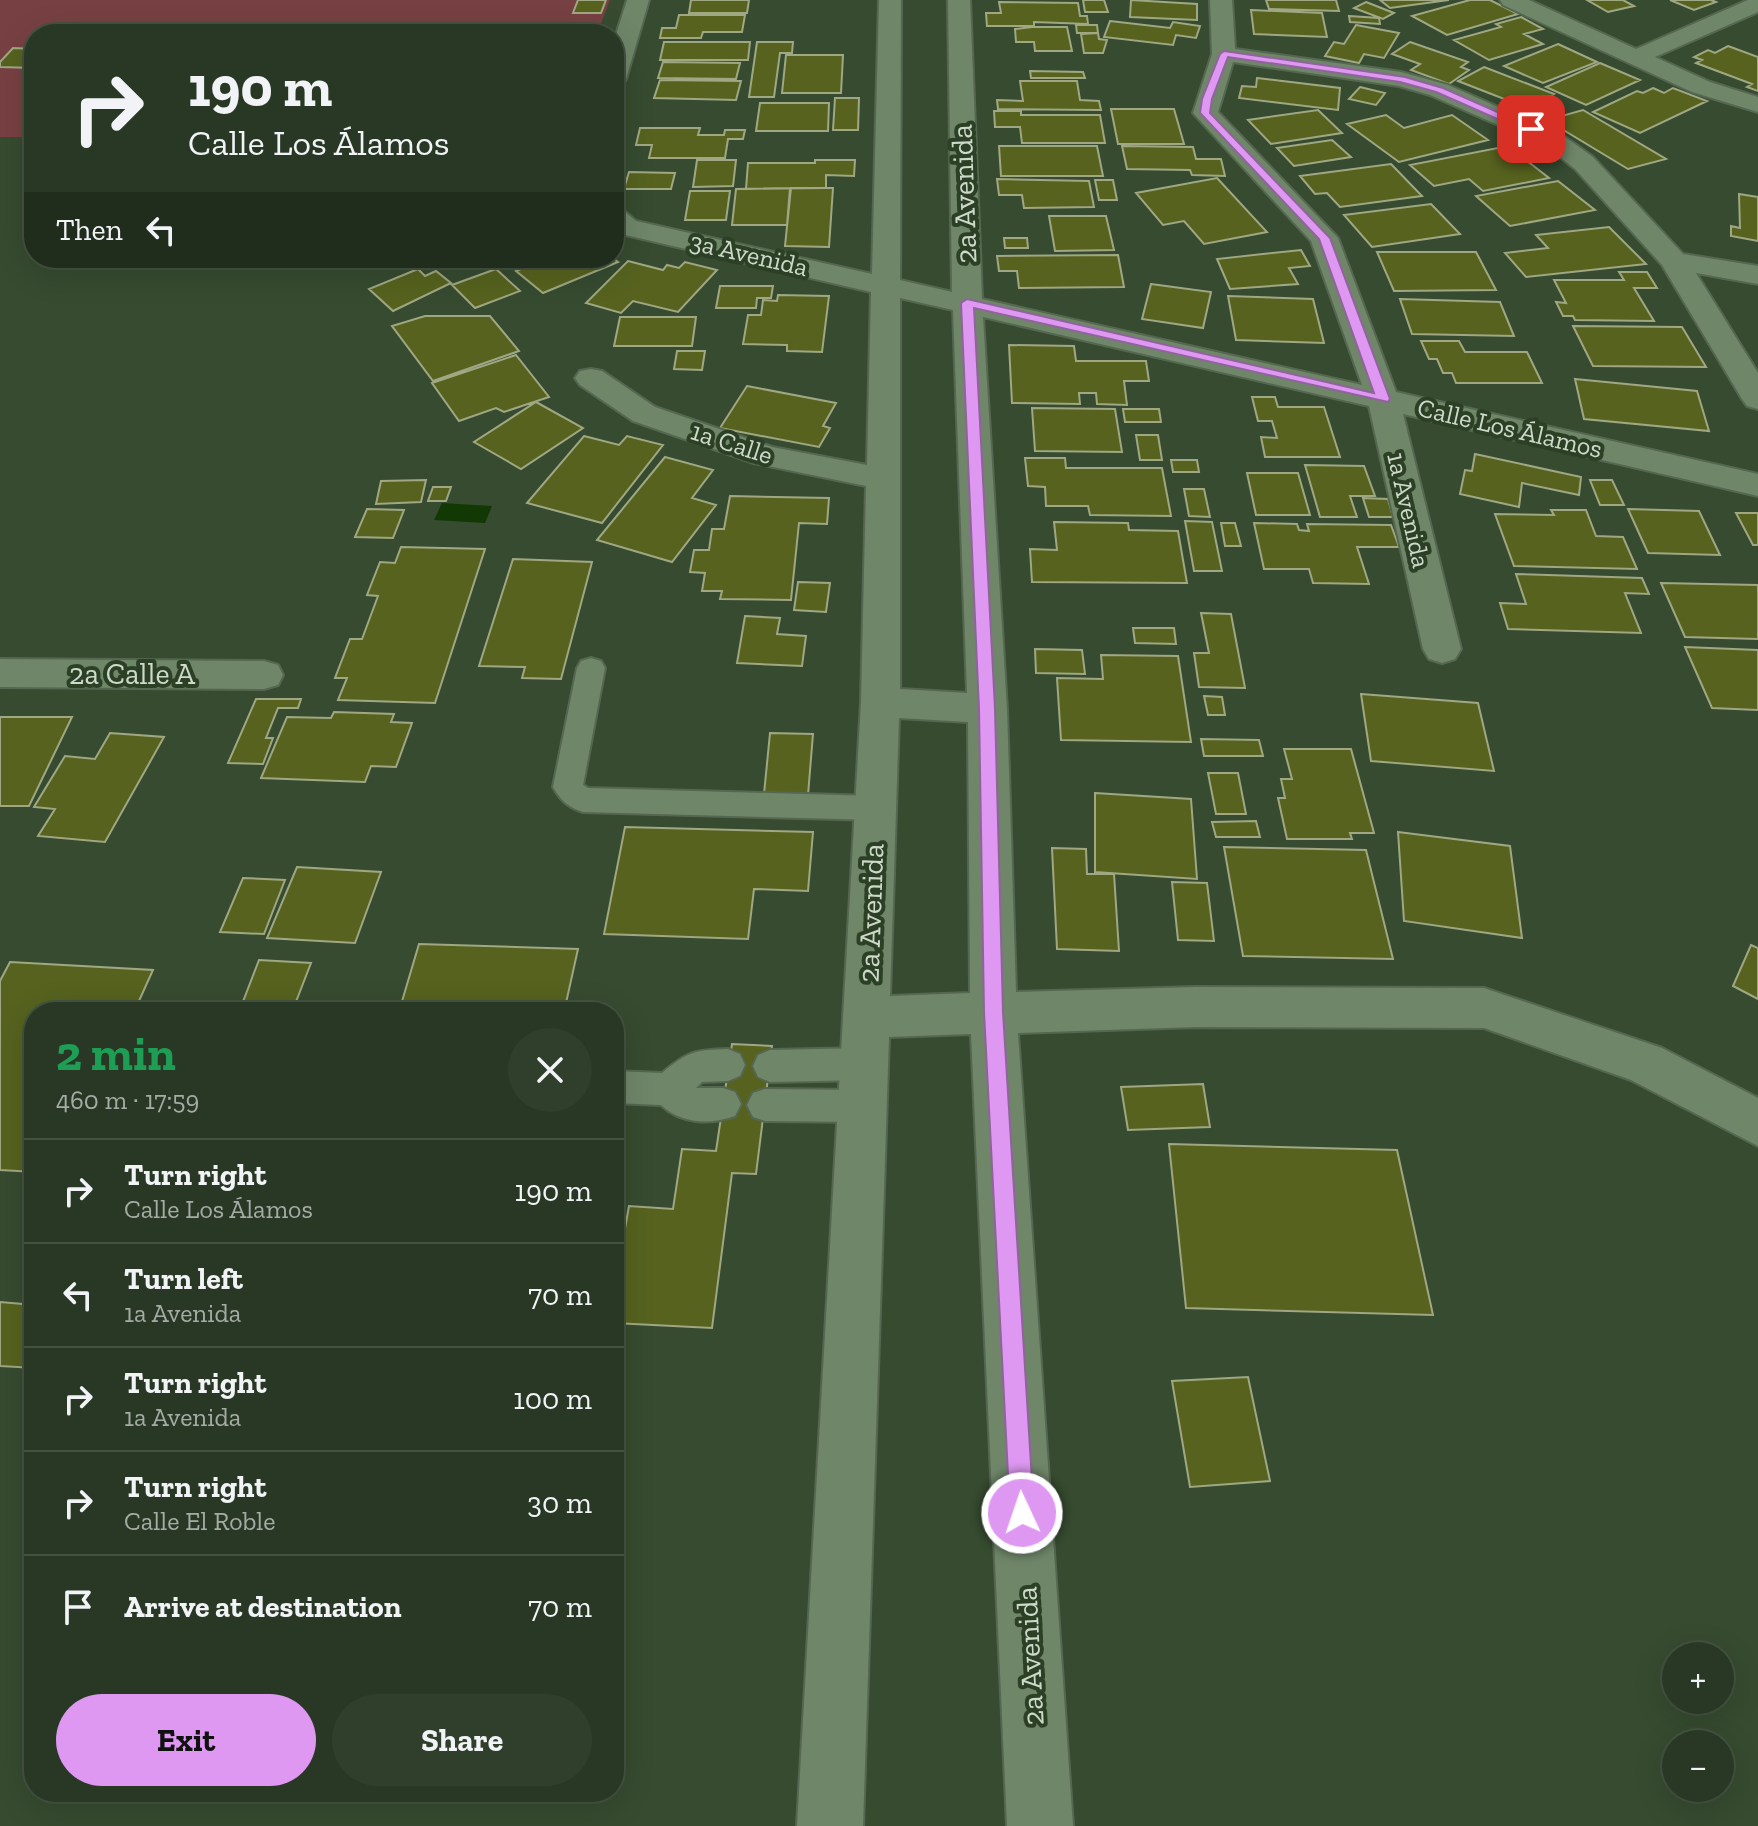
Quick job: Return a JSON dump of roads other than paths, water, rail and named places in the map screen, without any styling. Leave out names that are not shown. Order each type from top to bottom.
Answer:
[{"type":"street","points":[[624,46],[638,0]]},
{"type":"street","name":"2a Avenida","points":[[830,1826],[880,702],[890,0]]},
{"type":"street","name":"2a Avenida","points":[[959,0],[967,303],[987,709],[993,1012],[1040,1826]]},
{"type":"street","name":"1a Avenida","points":[[1221,0],[1224,54],[1205,113],[1324,238],[1383,399],[1442,649]]},
{"type":"street","points":[[1511,0],[1701,87],[1758,105]]},
{"type":"street","points":[[1634,58],[1758,4]]},
{"type":"street","points":[[1224,54],[1401,79],[1439,90],[1507,117],[1555,141],[1584,163],[1674,261],[1758,399]]},
{"type":"street","name":"3a Avenida","points":[[624,225],[887,286]]},
{"type":"street","points":[[1674,261],[1758,275]]},
{"type":"street","name":"Calle Los Álamos","points":[[887,286],[1758,485]]},
{"type":"street","name":"1a Calle","points":[[591,378],[644,414],[739,447],[766,456],[883,479]]},
{"type":"street","name":"2a Calle A","points":[[0,673],[264,675]]},
{"type":"street","points":[[880,702],[987,709]]},
{"type":"street","points":[[867,1017],[1196,1007],[1484,1008],[1645,1063],[1758,1123]]},
{"type":"lane","points":[[591,668],[568,787],[583,800],[875,808]]},
{"type":"lane","points":[[669,1089],[695,1066],[728,1065]]},
{"type":"lane","points":[[770,1066],[864,1085]]},
{"type":"lane","points":[[765,1105],[864,1085]]},
{"type":"lane","points":[[624,1087],[669,1089],[685,1104],[723,1104]]}]
